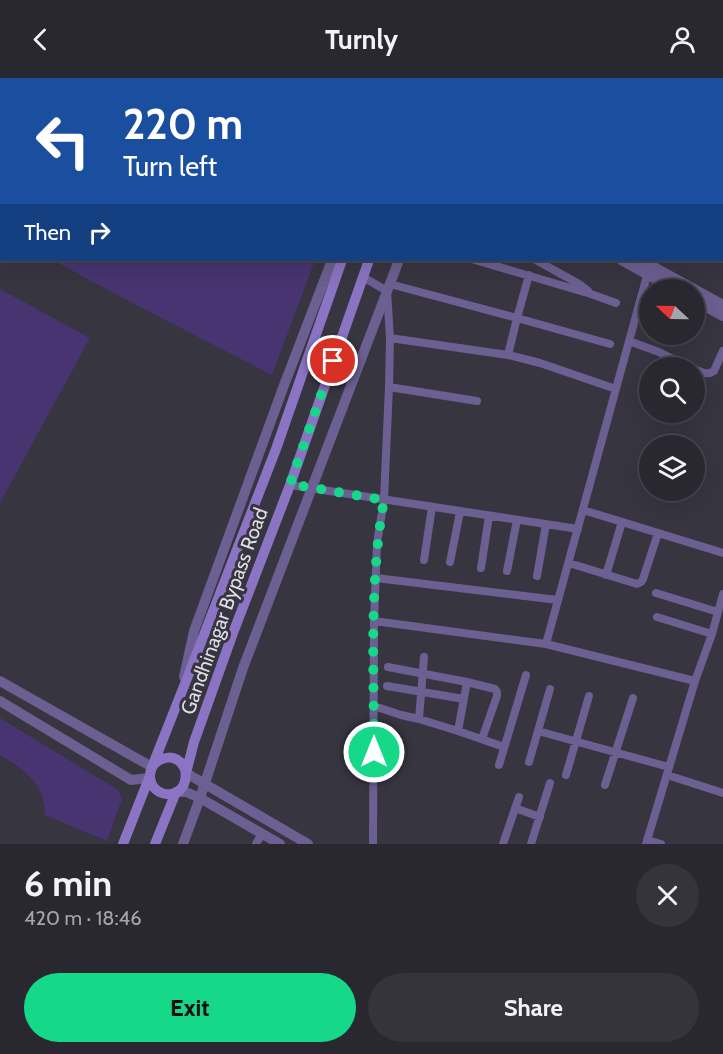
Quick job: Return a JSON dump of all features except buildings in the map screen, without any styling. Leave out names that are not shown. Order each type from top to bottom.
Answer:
[{"type":"main road","name":"Gandhinagar Bypass Road","points":[[123,844],[276,449],[342,261]]},
{"type":"main road","name":"Gandhinagar Bypass Road","points":[[186,772],[194,742],[290,484],[369,261]]},
{"type":"main road","points":[[155,844],[176,792],[184,784],[186,772],[180,762],[168,757],[156,762],[150,772],[154,789],[164,794],[176,792]]},
{"type":"street","points":[[180,695],[194,631],[332,261]]},
{"type":"street","points":[[183,844],[243,669],[399,261]]},
{"type":"street","points":[[479,261],[616,303]]},
{"type":"street","points":[[538,261],[579,284],[591,294]]},
{"type":"street","points":[[625,261],[646,266],[723,305]]},
{"type":"street","points":[[646,266],[662,279]]},
{"type":"street","points":[[546,644],[629,340],[646,266]]},
{"type":"street","points":[[508,355],[529,275]]},
{"type":"street","points":[[363,277],[388,288],[517,318],[610,344]]},
{"type":"street","points":[[373,844],[374,621],[377,543],[384,500],[389,387],[388,288]]},
{"type":"street","points":[[705,306],[723,316]]},
{"type":"street","points":[[390,338],[508,355],[540,363],[616,389]]},
{"type":"street","points":[[629,340],[670,357]]},
{"type":"street","points":[[705,374],[714,371],[723,351]]},
{"type":"street","points":[[389,387],[477,401]]},
{"type":"street","points":[[290,484],[578,529]]},
{"type":"street","points":[[424,560],[432,507]]},
{"type":"street","points":[[583,510],[723,553]]},
{"type":"street","points":[[450,562],[460,512]]},
{"type":"street","points":[[481,568],[489,516]]},
{"type":"street","points":[[507,571],[517,520]]},
{"type":"street","points":[[606,575],[622,522]]},
{"type":"street","points":[[537,576],[546,524]]},
{"type":"street","points":[[568,563],[637,584],[641,582],[658,533]]},
{"type":"street","points":[[376,578],[558,600]]},
{"type":"street","points":[[656,593],[718,612]]},
{"type":"street","points":[[659,844],[646,842],[723,594]]},
{"type":"street","points":[[657,617],[712,634]]},
{"type":"street","points":[[374,621],[546,644],[695,681]]},
{"type":"street","points":[[418,719],[424,657]]},
{"type":"street","points":[[388,667],[495,689],[496,701],[482,739]]},
{"type":"street","points":[[499,765],[526,675]]},
{"type":"street","points":[[0,681],[150,772]]},
{"type":"street","points":[[458,731],[467,682]]},
{"type":"street","points":[[387,686],[464,699]]},
{"type":"street","points":[[530,762],[550,689]]},
{"type":"street","points":[[566,775],[590,696]]},
{"type":"street","points":[[605,785],[633,698]]},
{"type":"street","points":[[0,701],[131,780],[150,772]]},
{"type":"street","points":[[374,706],[504,747]]},
{"type":"street","points":[[538,731],[616,752],[723,793]]},
{"type":"street","points":[[186,772],[308,844]]},
{"type":"street","points":[[531,844],[550,783]]},
{"type":"street","points":[[176,792],[186,792],[200,798],[280,844]]},
{"type":"street","points":[[503,844],[519,797]]},
{"type":"street","points":[[515,808],[540,817]]},
{"type":"street","points":[[256,844],[262,833]]},
{"type":"shaded area","points":[[55,261],[315,261],[272,375]]},
{"type":"shaded area","points":[[0,289],[90,338],[0,503]]},
{"type":"shaded area","points":[[0,718],[118,790],[122,799],[107,841],[45,815],[41,795],[32,779],[18,766],[0,755]]},
{"type":"route","points":[[333,361],[290,484],[384,500],[377,543],[374,621],[374,752]]}]
